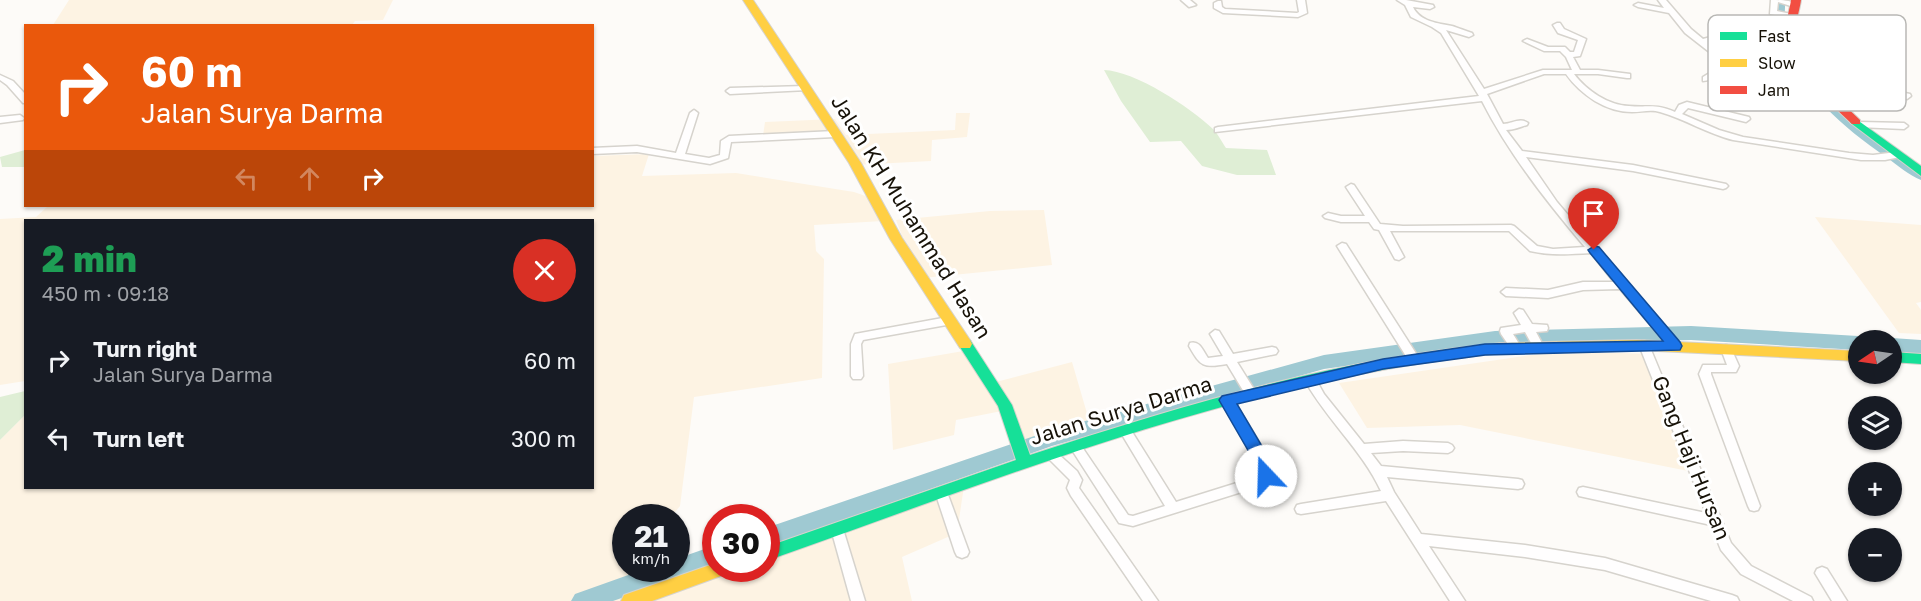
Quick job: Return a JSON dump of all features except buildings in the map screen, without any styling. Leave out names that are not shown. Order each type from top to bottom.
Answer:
[{"type":"main road","name":"Jalan KH Muhammad Hasan","points":[[748,0],[855,163],[896,239],[948,321],[982,366],[1005,405],[1024,459]]},
{"type":"main road","points":[[1845,111],[1894,156],[1921,172]]},
{"type":"main road","name":"Jalan Surya Darma","points":[[780,549],[941,492],[1024,459],[1076,447],[1227,400],[1248,390],[1310,379],[1412,356],[1511,342],[1644,345],[1672,342],[1726,349],[1848,355]]},
{"type":"main road","points":[[1902,358],[1921,359]]},
{"type":"main road","points":[[630,601],[702,575]]},
{"type":"street","points":[[1218,3],[1218,8],[1223,11],[1298,15],[1302,13],[1301,0]]},
{"type":"street","points":[[1662,0],[1670,11],[1708,47]]},
{"type":"street","points":[[1777,0],[1791,8],[1773,12],[1777,0]]},
{"type":"street","points":[[1405,2],[1430,7]]},
{"type":"street","points":[[1405,2],[1417,19],[1469,34]]},
{"type":"street","points":[[1638,5],[1670,11]]},
{"type":"street","points":[[1557,25],[1561,31],[1582,39],[1576,54],[1568,55]]},
{"type":"street","points":[[1440,27],[1500,127],[1554,204],[1672,342]]},
{"type":"street","points":[[1701,42],[1708,40]]},
{"type":"street","points":[[1527,41],[1546,49],[1559,48],[1568,55],[1572,72],[1583,91],[1606,103],[1627,109],[1657,108],[1725,135],[1761,144],[1804,148],[1830,154],[1894,156]]},
{"type":"street","points":[[1218,130],[1482,95],[1543,72],[1627,76]]},
{"type":"street","points":[[0,77],[10,83],[24,99]]},
{"type":"street","points":[[730,91],[805,88]]},
{"type":"street","points":[[1677,116],[1682,107],[1687,105],[1708,110]]},
{"type":"street","points":[[1712,111],[1746,119]]},
{"type":"street","points":[[680,155],[694,113]]},
{"type":"street","points":[[0,120],[23,118]]},
{"type":"street","points":[[1500,127],[1512,127],[1517,123],[1524,123]]},
{"type":"street","points":[[1860,125],[1904,126]]},
{"type":"street","points":[[594,151],[637,149],[716,160],[725,156],[725,141],[729,139],[835,134]]},
{"type":"street","points":[[1521,154],[1633,168],[1723,186]]},
{"type":"street","points":[[1351,187],[1377,227],[1511,228],[1534,249],[1553,252],[1594,250]]},
{"type":"street","points":[[1328,216],[1341,219],[1370,219]]},
{"type":"street","points":[[1383,228],[1399,257]]},
{"type":"street","points":[[1342,246],[1412,356]]},
{"type":"street","points":[[1506,292],[1548,294],[1583,286],[1624,285]]},
{"type":"street","points":[[1519,313],[1537,344]]},
{"type":"street","points":[[857,375],[856,344],[859,337],[948,321]]},
{"type":"street","points":[[1511,342],[1505,331],[1543,328]]},
{"type":"street","points":[[1215,334],[1248,390]]},
{"type":"street","name":"Gang Haji Hursan","points":[[1644,345],[1726,546],[1746,570],[1806,601]]},
{"type":"street","points":[[1194,346],[1207,363],[1234,364],[1272,351]]},
{"type":"street","points":[[1726,349],[1731,369],[1707,368],[1705,374],[1754,506]]},
{"type":"street","points":[[1310,379],[1320,397],[1378,471],[1389,495],[1458,601]]},
{"type":"street","points":[[1076,447],[1113,505],[1127,521],[1260,481],[1266,476],[1265,465],[1227,400]]},
{"type":"street","points":[[1125,430],[1173,508]]},
{"type":"street","points":[[1362,449],[1403,446],[1448,448]]},
{"type":"street","points":[[1051,454],[1073,475],[1076,480],[1073,488],[1075,492],[1113,543],[1120,557],[1151,601]]},
{"type":"street","points":[[1378,471],[1518,484]]},
{"type":"street","points":[[941,492],[962,552]]},
{"type":"street","points":[[1583,492],[1714,520]]},
{"type":"street","points":[[1301,509],[1389,495]]},
{"type":"street","points":[[837,529],[858,601]]},
{"type":"street","points":[[1419,539],[1605,564],[1732,601]]},
{"type":"street","points":[[1822,573],[1840,601]]},
{"type":"shaded area","points":[[69,0],[393,0],[383,20],[355,21],[353,24],[54,24]]},
{"type":"shaded area","points":[[956,113],[970,113],[967,137],[932,140],[931,161],[855,165],[838,136],[763,136],[765,122],[835,119],[846,135],[955,130]]},
{"type":"shaded area","points":[[649,154],[642,176],[736,173],[854,192],[874,199],[883,221],[814,225],[816,251],[824,259],[822,378],[694,397],[680,504],[612,504],[612,582],[690,582],[690,557],[702,552],[702,582],[780,582],[780,525],[968,459],[957,533],[902,557],[912,601],[0,601],[0,440],[24,416],[24,489],[594,489],[594,219],[24,219],[24,381],[0,385],[0,219],[36,217],[47,207],[594,207],[594,156]]},
{"type":"shaded area","points":[[1044,210],[1052,265],[923,278],[910,257],[896,220],[990,211]]},
{"type":"shaded area","points":[[1815,217],[1921,225],[1921,302],[1916,303],[1921,310],[1921,334],[1902,333],[1902,330],[1897,330]]},
{"type":"shaded area","points":[[975,349],[996,382],[1072,362],[1091,427],[1022,444],[1007,410],[956,420],[954,435],[893,450],[888,364]]},
{"type":"shaded area","points":[[1559,351],[1651,354],[1698,473],[1460,425],[1367,428],[1339,383]]},
{"type":"green space","points":[[1104,70],[1117,72],[1146,83],[1177,101],[1213,129],[1226,148],[1267,150],[1276,175],[1237,175],[1202,166],[1181,141],[1150,142],[1121,101]]},
{"type":"green space","points":[[24,150],[24,167],[2,167],[0,157]]},
{"type":"green space","points":[[24,391],[24,416],[0,440],[0,397]]},
{"type":"waterway","points":[[1781,15],[1782,0]]},
{"type":"waterway","points":[[1834,111],[1879,148],[1921,177]]},
{"type":"waterway","points":[[780,533],[1049,439],[1324,362],[1495,338],[1691,333],[1848,342]]},
{"type":"waterway","points":[[1902,346],[1921,347]]},
{"type":"waterway","points":[[583,601],[702,560]]},
{"type":"traffic: fast","points":[[1856,122],[1921,172]]},
{"type":"traffic: fast","points":[[965,344],[1005,405],[1025,462]]},
{"type":"traffic: fast","points":[[780,549],[1026,463],[1222,402],[1301,381],[1381,364],[1503,348]]},
{"type":"traffic: fast","points":[[1902,358],[1921,359]]},
{"type":"traffic: slow","points":[[748,0],[855,163],[896,239],[965,344]]},
{"type":"traffic: slow","points":[[1503,348],[1637,345],[1848,356]]},
{"type":"traffic: slow","points":[[630,601],[702,575]]},
{"type":"traffic: jam","points":[[1793,15],[1796,0]]},
{"type":"traffic: jam","points":[[1845,111],[1856,122]]},
{"type":"route","points":[[1266,476],[1265,465],[1227,400],[1310,379],[1413,358],[1503,348],[1675,346],[1594,250]]}]
